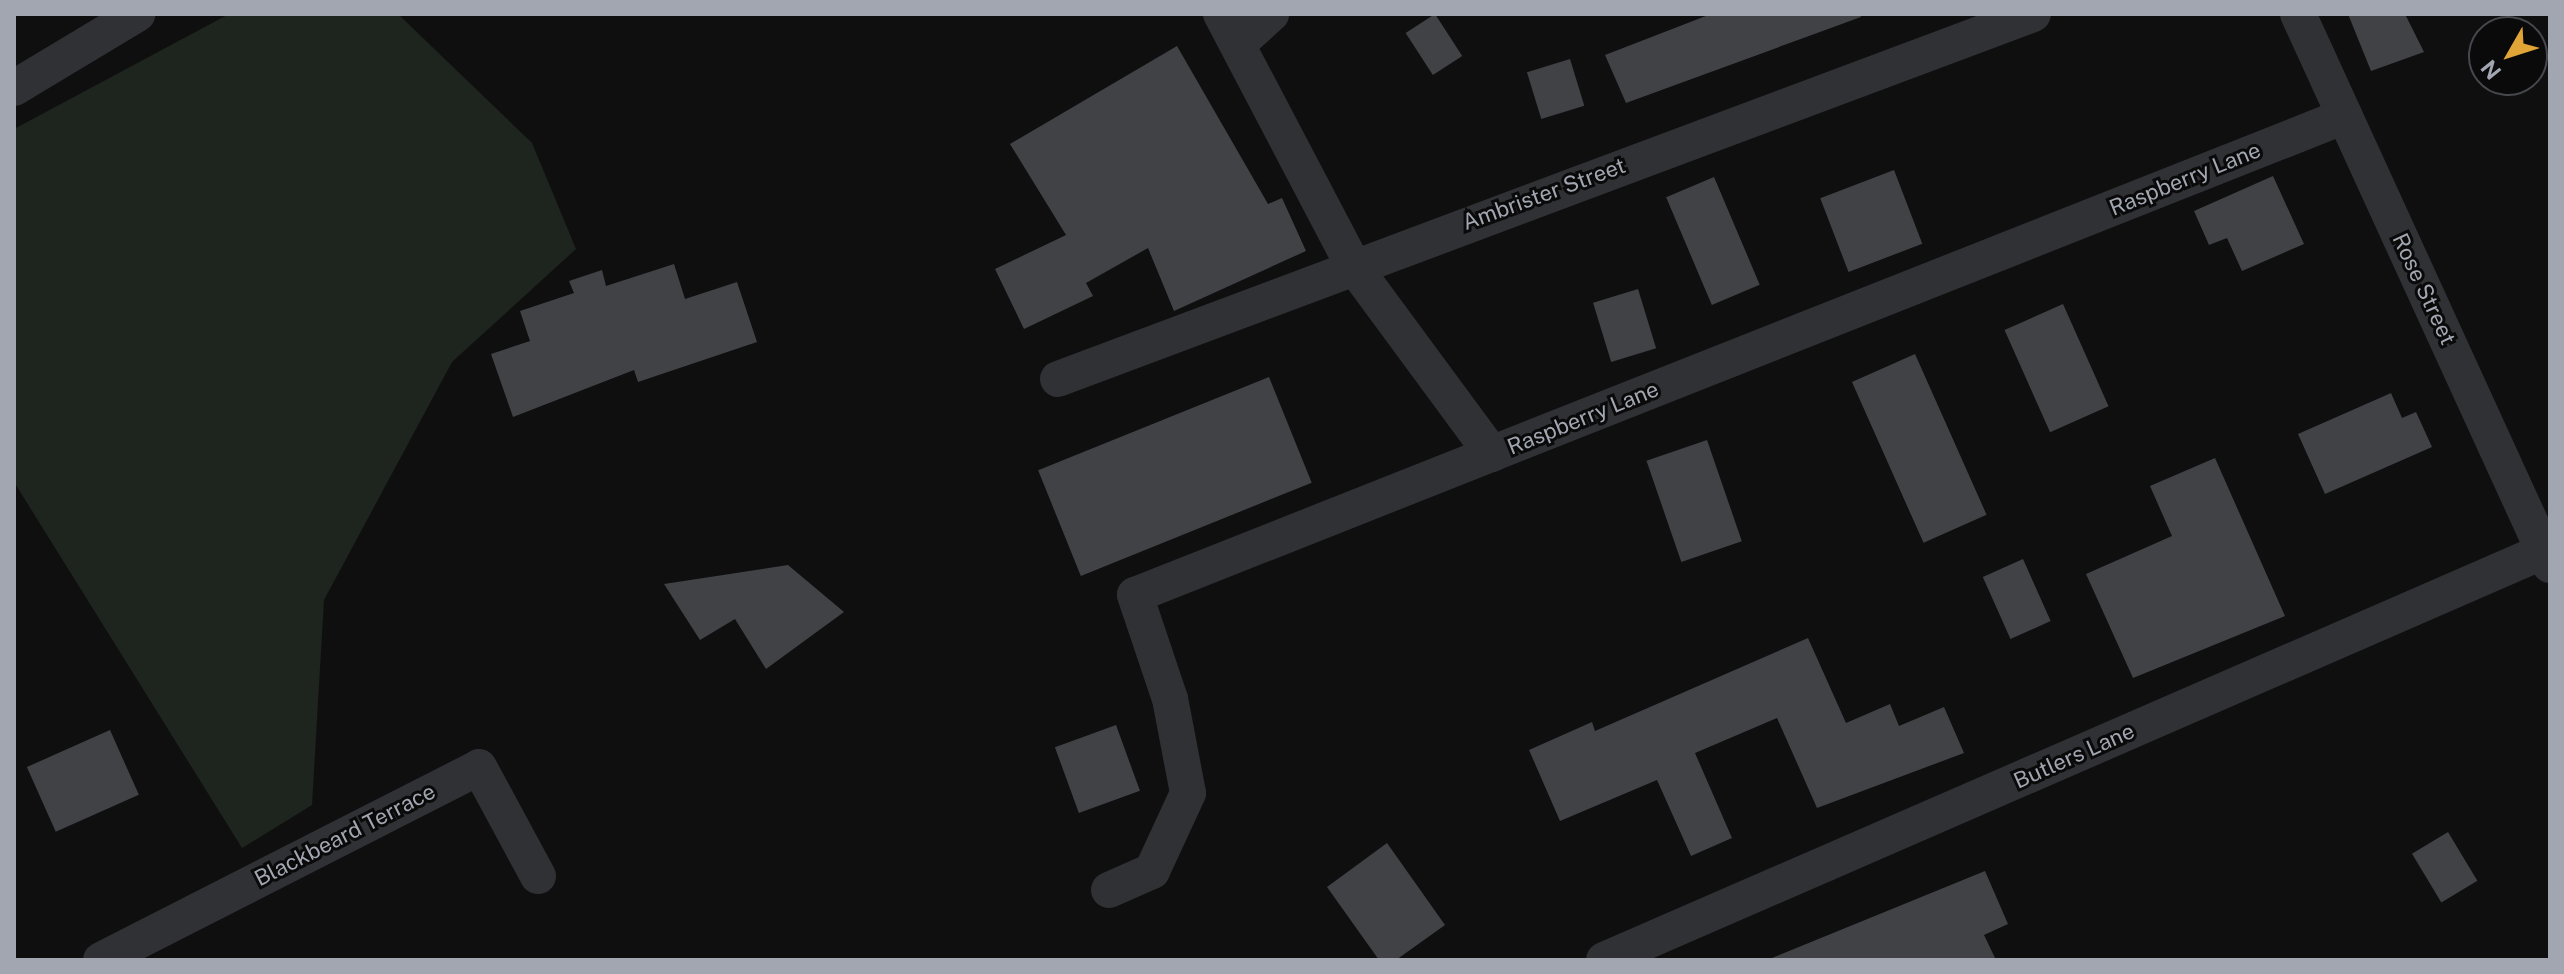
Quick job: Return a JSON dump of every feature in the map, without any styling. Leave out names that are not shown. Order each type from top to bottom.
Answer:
[{"type":"street","points":[[14,88],[137,14]]},
{"type":"street","points":[[1271,14],[1230,29],[1352,264],[1492,454]]},
{"type":"street","name":"Ambrister Street","points":[[1058,379],[1352,264],[2033,14]]},
{"type":"street","name":"Rose Street","points":[[2298,14],[2547,558]]},
{"type":"street","name":"Raspberry Lane","points":[[1109,890],[1152,871],[1188,793],[1170,699],[1135,595],[2345,116]]},
{"type":"street","name":"Butlers Lane","points":[[1604,960],[2547,558]]},
{"type":"street","name":"Blackbeard Terrace","points":[[101,960],[479,767],[538,876]]},
{"type":"shaded area","points":[[229,14],[398,14],[532,143],[576,249],[452,362],[324,600],[312,805],[242,848],[14,482],[14,129]]},
{"type":"building","points":[[1435,14],[1462,56],[1433,75],[1406,33]]},
{"type":"building","points":[[1711,14],[1860,14],[1861,17],[1626,103],[1605,55]]},
{"type":"building","points":[[2348,14],[2405,14],[2424,52],[2371,71]]},
{"type":"building","points":[[1177,46],[1268,204],[1282,198],[1306,251],[1174,311],[1148,248],[1086,283],[1093,296],[1024,329],[995,269],[1066,235],[1010,144]]},
{"type":"building","points":[[1570,59],[1584,106],[1541,119],[1527,72]]},
{"type":"building","points":[[1894,170],[1922,244],[1849,272],[1820,198]]},
{"type":"building","points":[[2273,176],[2304,244],[2242,271],[2227,238],[2209,245],[2194,211]]},
{"type":"building","points":[[1714,177],[1760,285],[1712,305],[1666,197]]},
{"type":"building","points":[[674,264],[685,299],[737,282],[757,342],[638,382],[634,370],[513,417],[491,354],[530,341],[520,311],[574,293],[569,281],[602,270],[606,286]]},
{"type":"building","points":[[1638,289],[1656,348],[1611,362],[1593,303]]},
{"type":"building","points":[[2063,304],[2109,406],[2050,432],[2005,330]]},
{"type":"building","points":[[1915,354],[1987,515],[1924,543],[1852,382]]},
{"type":"building","points":[[1269,377],[1312,483],[1081,576],[1038,470]]},
{"type":"building","points":[[2391,393],[2402,418],[2416,412],[2432,447],[2325,494],[2298,434]]},
{"type":"building","points":[[1707,440],[1742,541],[1681,562],[1646,461]]},
{"type":"building","points":[[2215,458],[2285,616],[2133,678],[2086,574],[2172,536],[2150,486]]},
{"type":"building","points":[[2023,559],[2051,621],[2010,639],[1983,577]]},
{"type":"building","points":[[788,565],[844,612],[766,669],[735,619],[700,640],[664,584]]},
{"type":"building","points":[[1808,638],[1846,723],[1890,704],[1899,726],[1944,707],[1964,753],[1817,808],[1777,718],[1695,753],[1732,838],[1691,856],[1657,780],[1560,821],[1529,750],[1592,722],[1595,731]]},
{"type":"building","points":[[1116,725],[1140,791],[1079,813],[1055,747]]},
{"type":"building","points":[[110,730],[139,795],[56,832],[27,767]]},
{"type":"building","points":[[2448,832],[2477,881],[2441,902],[2412,854]]},
{"type":"building","points":[[1387,843],[1445,925],[1396,960],[1379,960],[1327,887]]},
{"type":"building","points":[[1985,871],[2008,924],[1984,935],[1996,960],[1767,960]]}]
